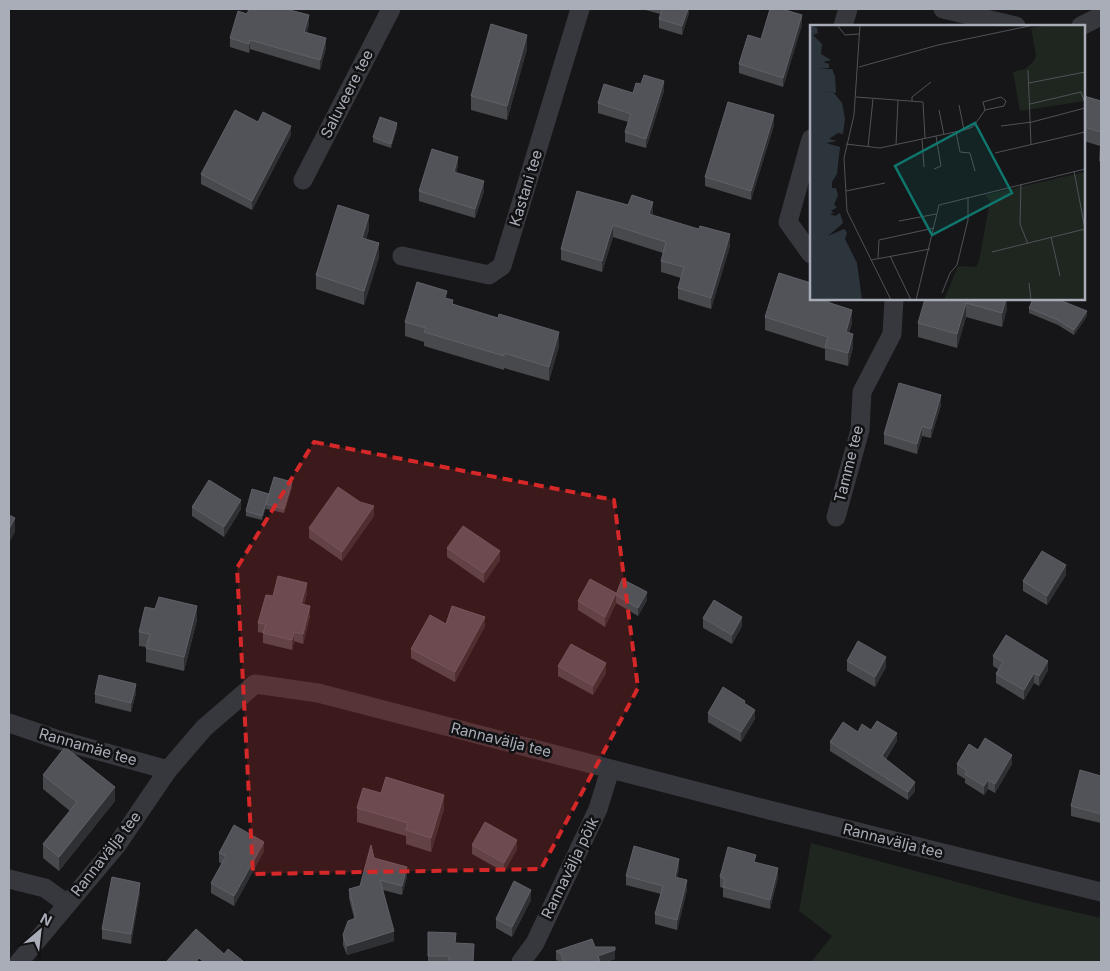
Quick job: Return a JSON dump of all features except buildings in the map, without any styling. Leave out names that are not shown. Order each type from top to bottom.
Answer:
[{"type":"street","name":"Saluveere tee","points":[[303,180],[391,9]]},
{"type":"street","name":"Kastani tee","points":[[402,256],[489,275],[502,266],[580,9]]},
{"type":"street","points":[[843,25],[848,9]]},
{"type":"street","points":[[950,10],[1012,25]]},
{"type":"street","points":[[1083,25],[1101,16]]},
{"type":"street","points":[[810,143],[788,222],[810,253]]},
{"type":"street","name":"Tamme tee","points":[[836,517],[860,430],[862,392],[892,334],[894,300]]},
{"type":"street","name":"Rannavälja tee","points":[[19,962],[117,845],[168,770],[204,728],[255,684],[318,693],[610,770],[1101,892]]},
{"type":"street","name":"Rannamäe tee","points":[[9,723],[59,740],[168,770]]},
{"type":"street","name":"Rannavälja põik","points":[[521,962],[534,943],[598,809],[610,770]]},
{"type":"street","points":[[9,879],[46,888],[67,904]]},
{"type":"highlighted area","points":[[314,442],[614,500],[638,688],[541,869],[253,874],[237,568]]},
{"type":"shaded area","points":[[811,843],[1032,902],[1101,918],[1101,962],[811,962],[832,936],[799,911]]}]
